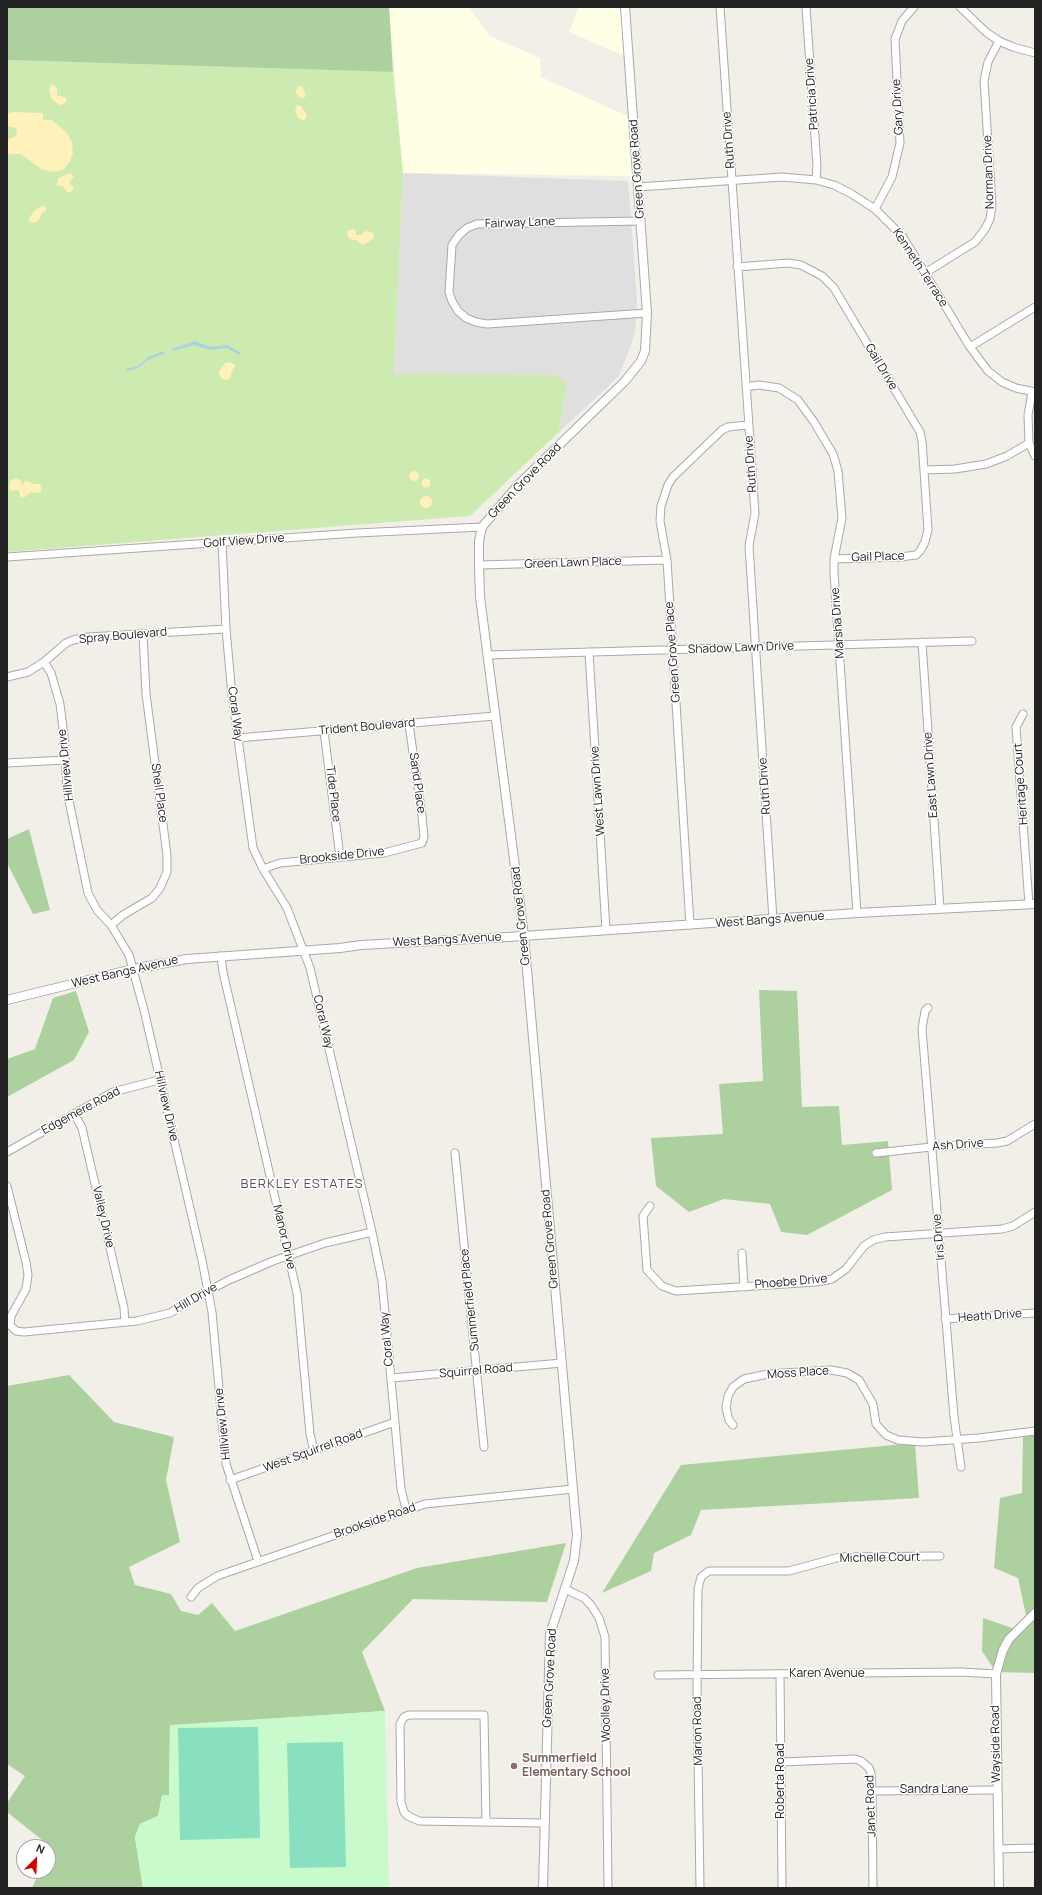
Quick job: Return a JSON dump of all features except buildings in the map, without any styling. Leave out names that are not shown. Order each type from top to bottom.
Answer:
[{"type":"street","name":"Green Grove Road","points":[[544,1888],[550,1634],[574,1561],[577,1543],[524,936],[480,597],[479,566],[482,527],[519,484],[607,401],[636,368],[645,351],[647,313],[625,7]]},
{"type":"street","name":"Ruth Drive","points":[[720,7],[755,513],[750,546],[773,920]]},
{"type":"street","name":"Patricia Drive","points":[[806,7],[817,166],[816,180]]},
{"type":"street","name":"Gary Drive","points":[[875,209],[892,177],[900,143],[895,39],[902,21],[914,7]]},
{"type":"street","points":[[960,7],[986,32],[999,40],[1013,47],[1035,53]]},
{"type":"street","name":"Norman Drive","points":[[924,273],[975,242],[985,229],[990,219],[992,205],[984,81],[988,62],[999,40]]},
{"type":"street","name":"Kenneth Terrace","points":[[638,187],[782,177],[816,180],[834,185],[850,193],[875,209],[902,237],[979,362],[996,378],[1016,388],[1034,392]]},
{"type":"street","name":"Fairway Lane","points":[[641,220],[477,224],[467,228],[458,236],[452,245],[449,292],[452,301],[462,314],[476,322],[487,324],[647,313]]},
{"type":"street","name":"Gail Drive","points":[[737,266],[781,263],[796,264],[816,271],[830,283],[916,425],[922,441],[928,530],[925,542],[920,551]]},
{"type":"street","points":[[970,347],[1035,307]]},
{"type":"street","name":"Marsha Drive","points":[[746,387],[769,386],[784,390],[794,396],[804,406],[833,454],[838,471],[842,518],[834,559],[857,913]]},
{"type":"street","points":[[1034,392],[1028,415],[1029,443],[1035,456]]},
{"type":"street","name":"Green Grove Place","points":[[690,925],[667,560],[660,515],[663,498],[668,485],[676,473],[722,430],[728,427],[748,426]]},
{"type":"street","points":[[924,470],[955,469],[986,464],[1006,456],[1029,443]]},
{"type":"street","name":"Golf View Drive","points":[[7,557],[222,542],[482,527]]},
{"type":"street","name":"Coral Way","points":[[222,542],[226,628],[238,738],[254,848],[263,870],[287,908],[312,975],[372,1232],[382,1281],[401,1489],[406,1510]]},
{"type":"street","name":"Gail Place","points":[[834,559],[900,557],[916,554],[920,551]]},
{"type":"street","name":"Green Lawn Place","points":[[479,566],[667,560]]},
{"type":"street","name":"Spray Boulevard","points":[[7,677],[28,672],[44,662],[66,643],[73,640],[88,637],[226,628]]},
{"type":"street","name":"Shell Place","points":[[111,925],[123,915],[152,898],[160,888],[167,872],[167,855],[146,694],[143,634]]},
{"type":"street","name":"Shadow Lawn Drive","points":[[488,655],[972,641]]},
{"type":"street","name":"East Lawn Drive","points":[[922,642],[940,909]]},
{"type":"street","name":"West Lawn Drive","points":[[589,652],[606,930]]},
{"type":"street","name":"Hillview Drive","points":[[44,662],[51,674],[60,704],[67,791],[88,893],[97,910],[111,925],[127,951],[133,969],[212,1312],[226,1464],[230,1480],[258,1561]]},
{"type":"street","name":"Heritage Court","points":[[1023,714],[1016,727],[1032,904]]},
{"type":"street","name":"Trident Boulevard","points":[[238,738],[495,716]]},
{"type":"street","name":"Sand Place","points":[[409,724],[422,816],[424,837],[422,843]]},
{"type":"street","name":"Tide Place","points":[[324,731],[340,857]]},
{"type":"street","points":[[7,763],[65,760]]},
{"type":"street","name":"Brookside Drive","points":[[263,870],[280,862],[384,853],[422,843]]},
{"type":"street","name":"West Bangs Avenue","points":[[7,1000],[171,961],[221,956],[304,951],[362,945],[773,920],[857,913],[1032,904]]},
{"type":"street","name":"Manor Drive","points":[[221,956],[223,972],[297,1293],[310,1434],[314,1451]]},
{"type":"street","name":"Iris Drive","points":[[928,1008],[925,1011],[922,1029],[945,1319],[961,1467]]},
{"type":"street","name":"Edgemere Road","points":[[7,1152],[117,1090],[159,1080]]},
{"type":"street","name":"Valley Drive","points":[[75,1114],[82,1128],[126,1322]]},
{"type":"street","name":"Ash Drive","points":[[876,1153],[931,1147],[997,1143],[1007,1141],[1035,1124]]},
{"type":"street","name":"Summerfield Place","points":[[455,1153],[484,1447]]},
{"type":"street","name":"Hill Drive","points":[[7,1186],[28,1275],[26,1288],[11,1316],[10,1325],[16,1331],[24,1332],[126,1322],[170,1313],[237,1276],[289,1255],[325,1243],[372,1232]]},
{"type":"street","name":"Phoebe Drive","points":[[650,1206],[643,1216],[645,1263],[647,1270],[656,1281],[669,1289],[676,1291],[817,1282],[832,1279],[846,1269],[864,1246],[873,1240],[885,1236],[1006,1228],[1013,1226],[1035,1212]]},
{"type":"street","points":[[742,1252],[744,1287]]},
{"type":"street","name":"Heath Drive","points":[[945,1319],[1035,1313]]},
{"type":"street","name":"Squirrel Road","points":[[391,1378],[562,1363]]},
{"type":"street","name":"Moss Place","points":[[733,1425],[729,1420],[726,1408],[728,1396],[733,1387],[744,1379],[768,1374],[831,1370],[847,1373],[859,1380],[872,1404],[876,1424],[886,1435],[898,1440],[923,1442],[957,1440],[1035,1431]]},
{"type":"street","name":"West Squirrel Road","points":[[230,1480],[395,1422]]},
{"type":"street","name":"Brookside Road","points":[[191,1597],[198,1588],[208,1581],[258,1561],[406,1510],[438,1502],[573,1489]]},
{"type":"street","name":"Michelle Court","points":[[703,1575],[709,1571],[789,1571],[840,1557],[940,1556]]},
{"type":"street","name":"Marion Road","points":[[700,1888],[698,1581],[703,1575]]},
{"type":"street","name":"Woolley Drive","points":[[565,1589],[584,1598],[591,1605],[599,1618],[605,1637],[608,1888]]},
{"type":"street","name":"Wayside Road","points":[[999,1888],[996,1790],[996,1674],[1003,1650],[1009,1639],[1035,1613]]},
{"type":"street","name":"Karen Avenue","points":[[658,1674],[983,1672],[996,1674]]},
{"type":"street","name":"Roberta Road","points":[[780,1674],[782,1888]]},
{"type":"street","points":[[486,1822],[484,1715],[409,1715],[404,1717],[400,1724],[401,1802],[404,1812],[413,1819],[419,1821],[545,1823]]},
{"type":"street","name":"Janet Road","points":[[781,1762],[855,1759],[866,1764],[871,1773],[873,1888]]},
{"type":"street","name":"Sandra Lane","points":[[872,1792],[996,1790]]},
{"type":"street","points":[[998,1849],[1035,1848]]},
{"type":"shaded area","points":[[389,7],[468,7],[490,36],[540,58],[541,77],[634,119],[637,176],[403,173]]},
{"type":"shaded area","points":[[579,7],[626,7],[630,58],[569,32]]},
{"type":"shaded area","points":[[403,173],[628,181],[637,300],[635,330],[632,343],[618,377],[559,432],[567,384],[394,374]]},
{"type":"green space","points":[[7,7],[389,7],[393,72],[7,60]]},
{"type":"green space","points":[[7,60],[393,72],[403,173],[394,374],[556,375],[567,384],[559,432],[470,516],[7,552]]},
{"type":"green space","points":[[29,829],[50,910],[33,914],[7,863],[7,839]]},
{"type":"green space","points":[[759,990],[797,991],[802,1107],[839,1106],[842,1145],[888,1141],[892,1190],[807,1235],[781,1232],[770,1204],[724,1199],[689,1212],[656,1186],[651,1138],[723,1134],[719,1084],[763,1081]]},
{"type":"green space","points":[[76,991],[89,1032],[74,1060],[7,1097],[7,1059],[35,1049],[53,998]]},
{"type":"green space","points":[[69,1375],[114,1422],[174,1437],[166,1480],[180,1542],[129,1567],[135,1585],[171,1594],[181,1611],[198,1615],[212,1603],[235,1631],[417,1568],[566,1543],[547,1602],[413,1599],[362,1652],[385,1711],[170,1726],[169,1795],[162,1796],[158,1816],[140,1824],[135,1837],[143,1888],[32,1888],[36,1879],[56,1879],[56,1839],[41,1839],[7,1812],[7,1803],[25,1776],[7,1764],[7,1386]]},
{"type":"green space","points":[[1035,1431],[1035,1673],[996,1672],[982,1651],[983,1618],[1018,1630],[1027,1620],[1018,1578],[994,1568],[1000,1498],[1022,1493],[1023,1435]]},
{"type":"green space","points":[[915,1443],[919,1498],[701,1510],[691,1535],[654,1553],[651,1571],[602,1593],[681,1465]]},
{"type":"green space","points":[[385,1711],[389,1888],[143,1888],[135,1837],[140,1824],[158,1816],[162,1795],[169,1795],[170,1725]]},
{"type":"green space","points":[[258,1727],[260,1838],[180,1840],[178,1728]]},
{"type":"green space","points":[[343,1742],[346,1867],[290,1868],[287,1743]]},
{"type":"sand","points":[[51,85],[54,85],[57,88],[57,95],[66,98],[67,100],[64,104],[59,105],[52,99],[49,91]]},
{"type":"sand","points":[[298,86],[302,87],[305,92],[304,98],[299,97],[295,92]]},
{"type":"sand","points":[[297,105],[301,106],[307,115],[304,121],[298,118],[295,110]]},
{"type":"sand","points":[[13,112],[43,114],[43,120],[52,120],[66,132],[72,142],[73,153],[69,163],[63,170],[52,172],[41,169],[21,154],[7,154],[7,140],[16,136],[17,132],[15,128],[7,126],[7,114]]},
{"type":"sand","points":[[67,174],[72,174],[74,177],[69,182],[74,188],[71,192],[67,192],[63,186],[57,186],[58,179]]},
{"type":"sand","points":[[43,205],[47,209],[42,213],[38,221],[33,223],[30,222],[29,218],[34,211]]},
{"type":"sand","points":[[353,229],[356,231],[356,235],[360,235],[366,231],[373,232],[374,238],[363,245],[348,237],[347,232]]},
{"type":"sand","points":[[229,362],[235,366],[231,372],[231,378],[226,380],[218,373],[224,364]]},
{"type":"sand","points":[[412,471],[416,471],[418,472],[418,480],[412,481],[409,478],[409,474]]},
{"type":"sand","points":[[16,478],[20,480],[22,484],[24,484],[25,480],[33,484],[40,484],[42,490],[39,493],[31,492],[25,497],[21,498],[19,491],[12,491],[9,488],[10,481]]},
{"type":"sand","points":[[426,478],[431,483],[426,488],[421,483]]},
{"type":"sand","points":[[426,496],[430,498],[432,502],[430,506],[426,508],[422,506],[420,502],[422,498]]},
{"type":"water","points":[[195,341],[210,347],[227,345],[241,353],[239,355],[227,348],[209,350],[194,345],[173,351],[172,349]]},
{"type":"water","points":[[164,351],[165,353],[148,360],[138,368],[126,371],[125,369],[138,366],[150,356]]},
{"type":"place","name":"Summerfield Elementary School","points":[[514,1766]]},
{"type":"district","name":"BERKLEY ESTATES","points":[[302,1184]]}]
